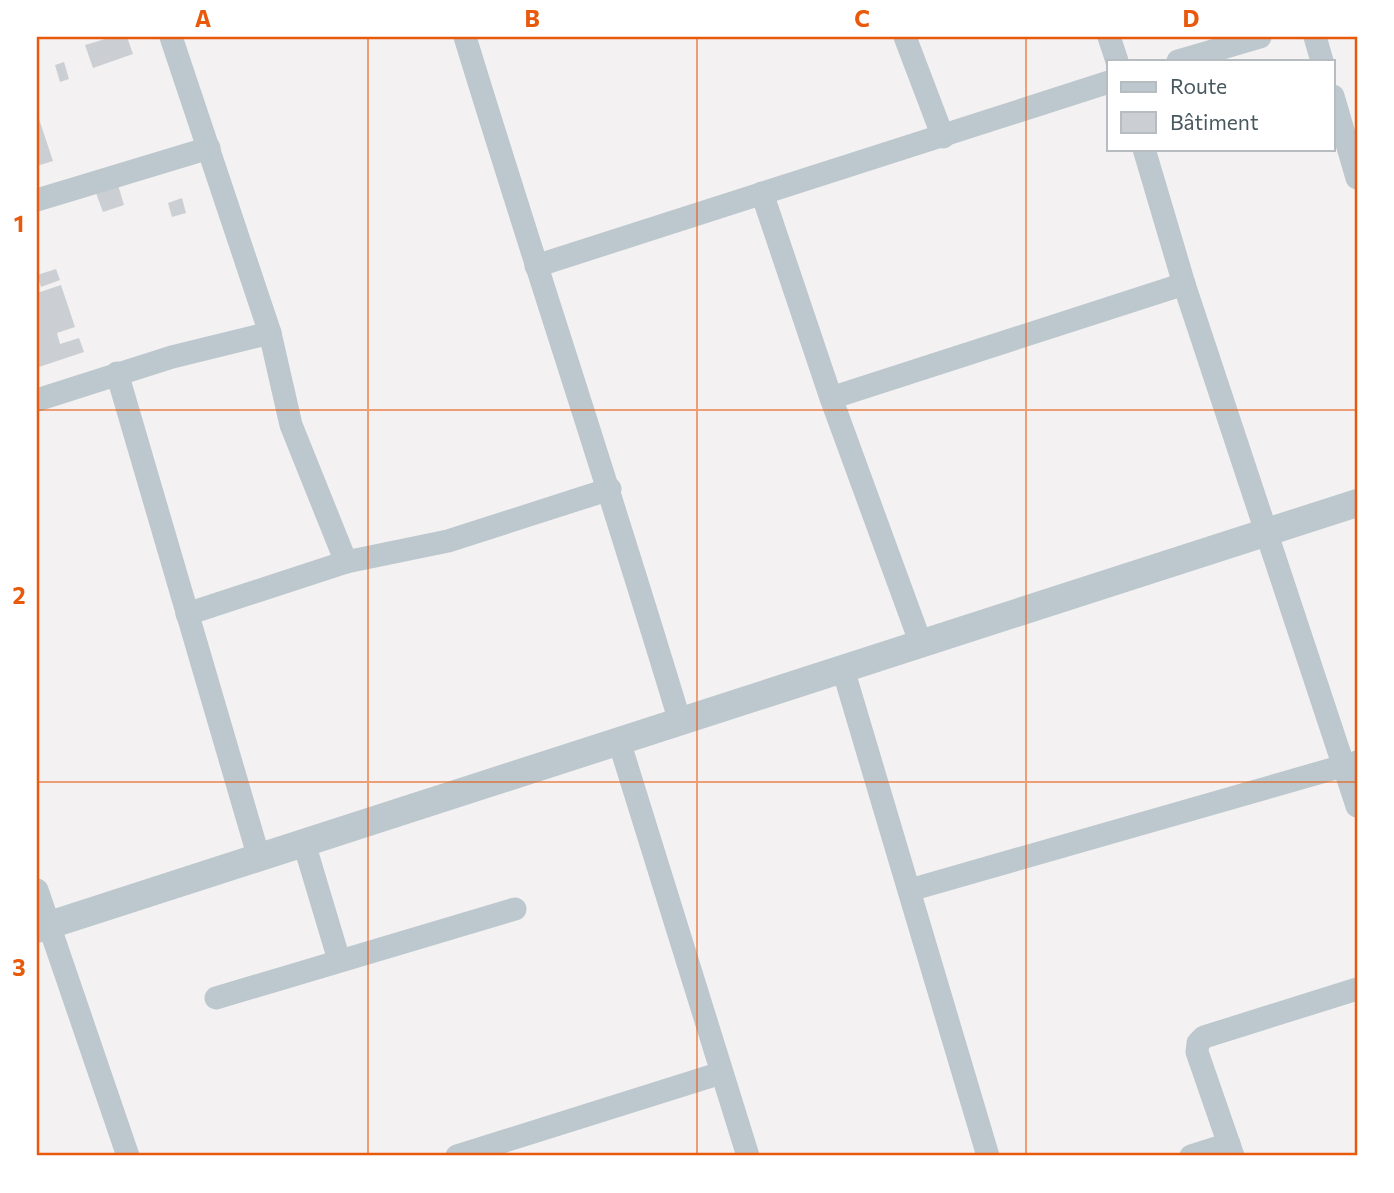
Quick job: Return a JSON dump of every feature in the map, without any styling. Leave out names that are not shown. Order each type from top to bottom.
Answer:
[{"type":"street","points":[[170,37],[270,333],[291,425],[346,562]]},
{"type":"street","points":[[465,37],[536,266],[610,489],[680,722]]},
{"type":"street","points":[[905,37],[943,137]]},
{"type":"street","points":[[1109,37],[1117,60]]},
{"type":"street","points":[[1181,60],[1260,37]]},
{"type":"street","points":[[1315,37],[1322,60]]},
{"type":"street","points":[[536,266],[1107,83]]},
{"type":"street","points":[[1334,99],[1357,178]]},
{"type":"street","points":[[37,200],[209,148]]},
{"type":"street","points":[[1144,150],[1184,284],[1266,533],[1351,764],[1357,806]]},
{"type":"street","points":[[762,192],[831,398],[921,644]]},
{"type":"street","points":[[831,398],[1184,284]]},
{"type":"street","points":[[37,400],[117,373],[270,333]]},
{"type":"street","points":[[117,373],[259,858]]},
{"type":"street","points":[[187,614],[346,562],[448,541],[610,489]]},
{"type":"street","points":[[42,927],[1357,503]]},
{"type":"street","points":[[844,669],[988,1156]]},
{"type":"street","points":[[619,741],[748,1156]]},
{"type":"street","points":[[910,890],[1351,764]]},
{"type":"street","points":[[304,843],[339,960]]},
{"type":"street","points":[[37,890],[42,927],[128,1156]]},
{"type":"street","points":[[216,998],[514,909]]},
{"type":"street","points":[[1191,1156],[1231,1150],[1197,1052],[1198,1043],[1204,1037],[1357,989]]},
{"type":"street","points":[[457,1156],[721,1073]]},
{"type":"building","points":[[112,37],[127,37],[133,54],[93,68],[85,45]]},
{"type":"building","points":[[64,62],[69,79],[60,82],[55,65]]},
{"type":"building","points":[[37,113],[53,161],[37,166]]},
{"type":"building","points":[[118,185],[124,205],[103,212],[96,193]]},
{"type":"building","points":[[182,198],[186,213],[172,217],[168,203]]},
{"type":"building","points":[[56,269],[60,280],[41,287],[37,275]]},
{"type":"building","points":[[61,285],[75,327],[57,333],[60,344],[79,338],[84,352],[39,367],[37,293]]}]
